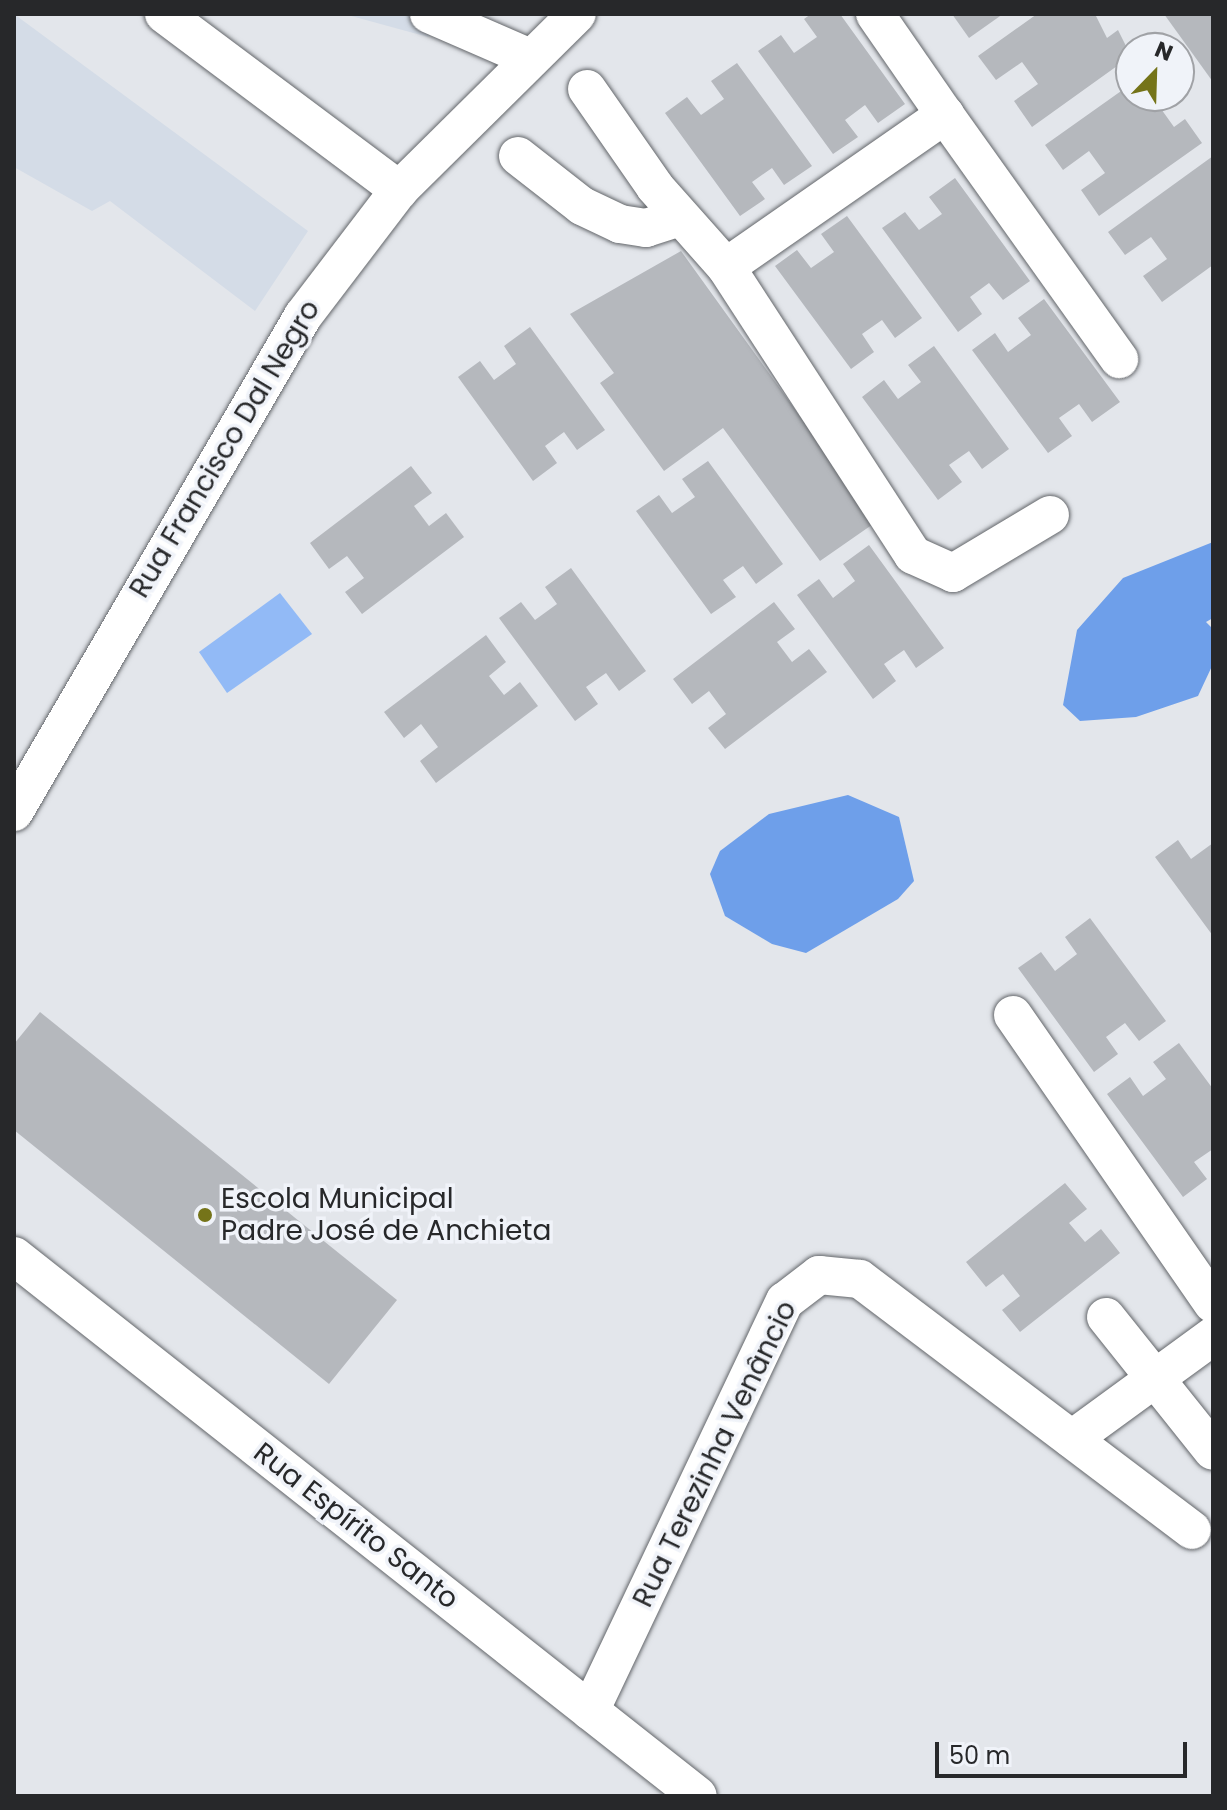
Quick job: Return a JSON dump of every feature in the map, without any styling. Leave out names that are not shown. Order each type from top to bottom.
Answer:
[{"type":"street","points":[[164,14],[399,190]]},
{"type":"street","points":[[429,14],[528,57]]},
{"type":"street","name":"Rua Francisco Dal Negro","points":[[14,812],[259,383],[399,190],[528,57],[577,14]]},
{"type":"street","points":[[875,14],[1119,359]]},
{"type":"street","points":[[587,89],[680,217],[726,267],[913,555],[953,573],[1050,515]]},
{"type":"street","points":[[726,267],[945,115]]},
{"type":"street","points":[[518,156],[582,206],[620,224],[646,228],[680,217]]},
{"type":"street","points":[[1013,1015],[1213,1304]]},
{"type":"street","name":"Rua Espírito Santo","points":[[14,1256],[698,1796]]},
{"type":"street","name":"Rua Terezinha Venâncio","points":[[590,1711],[785,1301],[803,1282],[838,1274],[860,1279],[1192,1530]]},
{"type":"street","points":[[1106,1317],[1213,1451]]},
{"type":"street","points":[[1072,1439],[1213,1336]]},
{"type":"shaded area","points":[[14,14],[308,231],[255,311],[110,201],[92,211],[14,167]]},
{"type":"shaded area","points":[[344,14],[458,14],[428,37]]},
{"type":"shaded area","points":[[1213,542],[1213,618],[1206,622],[1213,629],[1213,664],[1198,696],[1136,717],[1080,721],[1063,705],[1077,630],[1123,578]]},
{"type":"shaded area","points":[[280,593],[312,634],[227,693],[199,652]]},
{"type":"shaded area","points":[[848,795],[899,817],[914,881],[898,899],[806,953],[772,944],[725,916],[710,874],[720,851],[769,814]]},
{"type":"building","points":[[811,14],[840,14],[905,104],[878,123],[865,105],[845,120],[858,137],[833,154],[758,51],[781,35],[794,53],[817,37],[804,19]]},
{"type":"building","points":[[952,14],[1003,14],[969,38]]},
{"type":"building","points":[[1037,14],[1095,14],[1107,38],[1115,32],[1115,67],[1032,127],[1014,101],[1038,84],[1022,62],[996,80],[978,56]]},
{"type":"building","points":[[1164,14],[1213,14],[1213,82],[1195,57],[1195,32],[1177,32]]},
{"type":"building","points":[[737,63],[812,166],[784,185],[772,168],[752,182],[765,199],[740,216],[665,113],[687,97],[701,115],[724,99],[711,81]]},
{"type":"building","points":[[1115,95],[1115,112],[1163,112],[1174,127],[1185,119],[1202,143],[1099,216],[1081,190],[1105,173],[1089,151],[1063,170],[1045,145]]},
{"type":"building","points":[[1213,156],[1213,265],[1162,302],[1143,276],[1167,259],[1151,237],[1125,255],[1108,232]]},
{"type":"building","points":[[955,178],[1030,281],[1003,300],[989,283],[970,297],[982,314],[958,332],[882,228],[905,212],[919,230],[942,214],[929,197]]},
{"type":"building","points":[[847,216],[922,318],[895,338],[882,320],[862,334],[874,352],[851,369],[775,266],[797,250],[811,268],[834,252],[821,234]]},
{"type":"building","points":[[681,251],[876,522],[820,561],[723,428],[664,471],[600,383],[614,373],[570,314]]},
{"type":"building","points":[[1044,299],[1120,402],[1092,422],[1079,404],[1059,418],[1072,436],[1048,453],[972,350],[995,333],[1008,352],[1031,335],[1018,318]]},
{"type":"building","points":[[530,327],[605,430],[577,450],[564,432],[545,446],[557,463],[533,481],[458,377],[480,361],[494,380],[516,364],[504,346]]},
{"type":"building","points":[[934,346],[1009,449],[982,469],[969,451],[949,465],[962,482],[938,500],[862,397],[884,380],[898,399],[921,382],[908,365]]},
{"type":"building","points":[[708,461],[783,564],[756,584],[743,566],[723,580],[736,597],[711,614],[636,511],[659,495],[672,513],[695,497],[682,479]]},
{"type":"building","points":[[411,466],[432,493],[414,506],[429,526],[446,513],[464,537],[362,614],[345,592],[364,578],[347,556],[329,569],[310,543]]},
{"type":"building","points":[[869,545],[944,648],[916,668],[904,650],[884,664],[896,681],[873,699],[797,595],[819,579],[833,598],[855,581],[843,564]]},
{"type":"building","points":[[571,568],[646,671],[619,691],[606,673],[586,687],[598,704],[575,721],[499,618],[521,602],[535,620],[557,604],[545,587]]},
{"type":"building","points":[[774,602],[795,629],[777,642],[792,662],[809,649],[827,672],[725,749],[708,728],[726,714],[709,691],[692,704],[673,679]]},
{"type":"building","points":[[486,635],[506,662],[489,676],[504,695],[520,682],[538,706],[436,783],[420,761],[438,747],[421,724],[404,738],[384,712]]},
{"type":"building","points":[[1178,840],[1191,859],[1213,843],[1213,936],[1155,857]]},
{"type":"building","points":[[1090,918],[1166,1021],[1139,1041],[1125,1023],[1106,1037],[1118,1054],[1094,1072],[1018,968],[1041,952],[1055,971],[1077,954],[1065,937]]},
{"type":"building","name":"Escola Municipal Padre José de Anchieta","points":[[40,1012],[397,1300],[329,1384],[14,1130],[14,1044]]},
{"type":"building","points":[[1179,1043],[1213,1089],[1213,1149],[1194,1162],[1207,1179],[1183,1197],[1107,1094],[1130,1077],[1143,1096],[1166,1079],[1153,1062]]},
{"type":"building","points":[[1065,1183],[1087,1209],[1069,1223],[1085,1242],[1101,1229],[1120,1253],[1020,1332],[1002,1310],[1020,1296],[1003,1274],[986,1287],[966,1262]]},
{"type":"place","name":"Escola Municipal Padre José de Anchieta","points":[[205,1215]]}]
